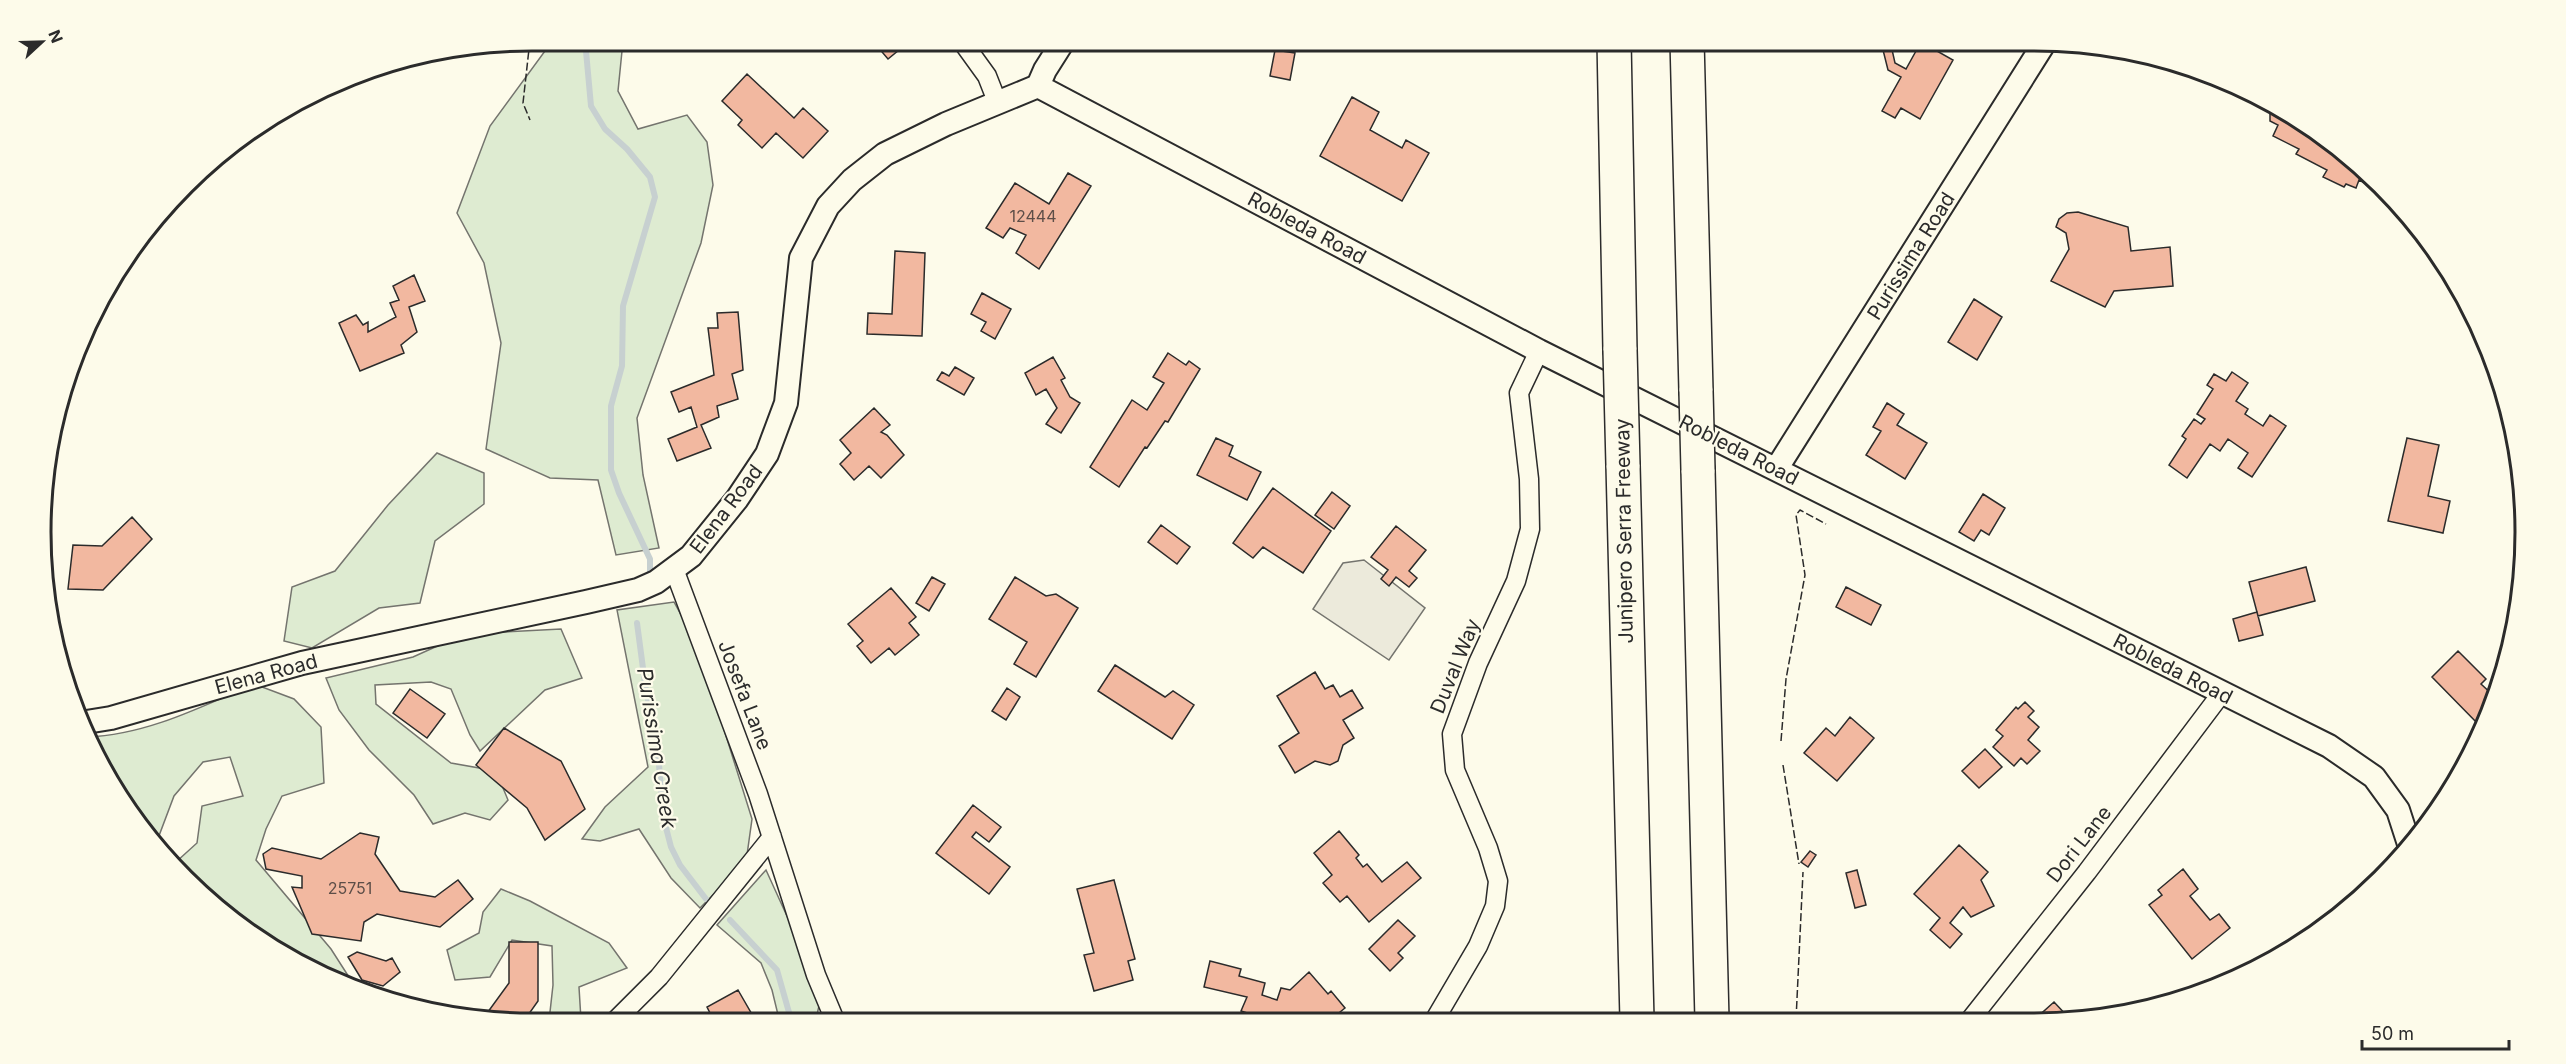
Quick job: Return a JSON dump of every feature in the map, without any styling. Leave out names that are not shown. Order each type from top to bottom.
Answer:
[{"type":"highway","name":"Junipero Serra Freeway","points":[[1614,51],[1636,1013]]},
{"type":"highway","points":[[1687,51],[1712,1013]]},
{"type":"street","points":[[969,51],[987,76],[998,104]]},
{"type":"street","points":[[1038,86],[1057,51]]},
{"type":"street","name":"Purissima Road","points":[[1776,468],[2039,51]]},
{"type":"street","name":"Elena Road","points":[[90,721],[111,718],[302,663],[638,590],[656,582],[691,556],[737,499],[767,454],[786,403],[801,258],[828,206],[852,180],[885,154],[946,124],[1038,86]]},
{"type":"street","name":"Robleda Road","points":[[1038,86],[1539,351],[2329,747],[2374,777],[2398,810],[2407,836]]},
{"type":"street","name":"Duval Way","points":[[1439,1013],[1478,946],[1495,906],[1498,882],[1488,848],[1455,770],[1452,734],[1478,663],[1516,581],[1530,529],[1529,478],[1519,393],[1539,351]]},
{"type":"street","name":"Josefa Lane","points":[[674,569],[772,837],[816,975],[832,1013]]},
{"type":"street","name":"Dori Lane","points":[[1976,1013],[2087,872],[2222,694]]},
{"type":"street","points":[[623,1013],[659,977],[772,837]]},
{"type":"green space","points":[[545,51],[622,51],[618,91],[638,129],[687,115],[707,142],[713,185],[701,243],[637,418],[643,475],[659,548],[616,555],[598,480],[550,478],[486,449],[501,343],[484,263],[457,213],[490,126]]},
{"type":"green space","points":[[437,453],[484,473],[484,504],[435,541],[420,603],[379,608],[312,648],[284,641],[292,587],[335,571],[388,505]]},
{"type":"green space","points":[[674,602],[698,646],[752,819],[746,862],[700,908],[671,878],[639,829],[600,841],[582,839],[605,807],[648,767],[617,610]]},
{"type":"green space","points":[[561,629],[582,678],[545,690],[480,751],[470,735],[451,689],[431,682],[375,685],[376,704],[451,763],[496,771],[508,800],[490,820],[465,813],[433,824],[414,795],[369,750],[339,710],[326,678],[413,657],[464,634]]},
{"type":"green space","points":[[254,684],[294,699],[321,727],[324,783],[282,796],[266,829],[256,860],[331,949],[348,976],[291,949],[239,914],[179,859],[197,843],[202,806],[243,796],[230,757],[203,762],[174,796],[159,836],[115,772],[97,736],[131,731],[193,710]]},
{"type":"green space","points":[[766,870],[822,993],[817,1013],[778,1013],[772,990],[761,963],[717,925]]},
{"type":"green space","points":[[501,889],[530,901],[609,943],[627,968],[579,987],[581,1013],[550,1013],[553,985],[552,946],[512,940],[490,977],[455,980],[447,950],[479,933],[483,912]]},
{"type":"shaded area","points":[[1364,560],[1425,608],[1389,660],[1313,609],[1343,563]]},
{"type":"building","points":[[881,51],[898,51],[888,59]]},
{"type":"building","points":[[1275,51],[1295,53],[1290,80],[1270,76]]},
{"type":"building","points":[[1883,51],[1892,51],[1895,63],[1906,69],[1916,51],[1937,51],[1953,60],[1920,119],[1901,108],[1895,118],[1882,111],[1901,77],[1888,70]]},
{"type":"building","points":[[747,74],[794,118],[803,108],[828,131],[803,158],[776,133],[762,148],[738,125],[742,120],[722,101]]},
{"type":"building","points":[[1352,97],[1379,112],[1370,130],[1402,148],[1406,140],[1429,153],[1402,201],[1320,156]]},
{"type":"building","points":[[2270,113],[2327,150],[2364,183],[2359,180],[2356,188],[2346,184],[2344,187],[2323,177],[2327,170],[2296,154],[2299,149],[2273,136],[2278,125],[2270,121]]},
{"type":"building","points":[[1068,173],[1091,186],[1039,269],[1016,253],[1026,235],[1010,228],[1003,238],[986,228],[1015,183],[1049,204]]},
{"type":"building","points":[[2078,212],[2128,227],[2131,251],[2170,247],[2173,286],[2114,291],[2105,307],[2051,281],[2069,249],[2066,233],[2056,227],[2059,219],[2067,213]]},
{"type":"building","points":[[895,251],[925,253],[922,336],[867,334],[868,313],[892,314]]},
{"type":"building","points":[[414,275],[425,301],[409,307],[417,332],[401,345],[404,353],[360,371],[339,323],[356,315],[363,325],[368,322],[368,332],[396,317],[390,303],[399,300],[393,286]]},
{"type":"building","points":[[982,293],[1011,309],[995,339],[981,331],[986,322],[971,314]]},
{"type":"building","points":[[1974,299],[2002,317],[1977,360],[1948,342]]},
{"type":"building","points":[[738,312],[743,370],[732,374],[738,399],[717,406],[719,417],[701,425],[711,448],[677,461],[668,439],[697,427],[691,407],[679,412],[671,392],[714,375],[708,328],[718,328],[717,313]]},
{"type":"building","points":[[1168,353],[1186,365],[1189,361],[1200,369],[1168,422],[1165,421],[1147,448],[1145,447],[1119,487],[1090,467],[1132,400],[1147,410],[1164,383],[1153,377]]},
{"type":"building","points":[[1053,357],[1065,378],[1061,380],[1070,397],[1080,403],[1061,433],[1046,424],[1057,408],[1046,389],[1036,395],[1025,373]]},
{"type":"building","points":[[955,367],[974,378],[964,395],[937,380],[942,372],[949,376]]},
{"type":"building","points":[[2232,372],[2248,383],[2236,401],[2248,409],[2245,414],[2263,426],[2270,415],[2286,426],[2252,477],[2238,468],[2248,453],[2228,439],[2220,451],[2210,444],[2187,478],[2169,465],[2186,439],[2182,436],[2194,419],[2201,424],[2205,419],[2197,414],[2213,389],[2207,385],[2214,374],[2226,381]]},
{"type":"building","points":[[1887,403],[1904,414],[1897,425],[1927,443],[1905,479],[1866,455],[1881,431],[1873,427]]},
{"type":"building","points":[[874,408],[890,425],[881,432],[887,435],[904,455],[881,478],[869,466],[854,480],[840,464],[851,453],[840,440]]},
{"type":"building","points":[[1216,438],[1233,446],[1229,456],[1261,472],[1247,500],[1197,475]]},
{"type":"building","points":[[2407,438],[2439,445],[2428,496],[2450,501],[2443,533],[2388,521]]},
{"type":"building","points":[[1273,488],[1331,531],[1303,573],[1263,547],[1253,558],[1233,543]]},
{"type":"building","points":[[1332,492],[1350,506],[1334,529],[1315,515]]},
{"type":"building","points":[[1983,494],[2005,508],[1989,535],[1981,530],[1974,541],[1959,532]]},
{"type":"building","points":[[132,517],[152,539],[103,590],[68,589],[73,545],[102,546]]},
{"type":"building","points":[[1161,525],[1190,547],[1177,564],[1148,542]]},
{"type":"building","points":[[1396,526],[1426,550],[1409,571],[1417,578],[1409,587],[1396,577],[1389,586],[1381,579],[1388,570],[1371,557]]},
{"type":"building","points":[[2306,567],[2315,601],[2258,616],[2249,582]]},
{"type":"building","points":[[932,577],[945,584],[929,611],[916,603]]},
{"type":"building","points":[[1015,577],[1046,596],[1056,594],[1078,608],[1036,677],[1014,664],[1027,642],[989,619]]},
{"type":"building","points":[[1846,587],[1881,605],[1871,625],[1836,607]]},
{"type":"building","points":[[891,588],[916,617],[909,623],[919,635],[895,655],[889,648],[871,663],[857,646],[863,641],[848,624]]},
{"type":"building","points":[[2257,612],[2263,635],[2239,641],[2233,619]]},
{"type":"building","points":[[2458,651],[2486,679],[2481,684],[2488,690],[2476,721],[2432,677]]},
{"type":"building","points":[[1115,665],[1165,697],[1173,691],[1194,705],[1172,739],[1098,691]]},
{"type":"building","points":[[1315,672],[1325,689],[1333,685],[1340,697],[1352,690],[1363,708],[1343,720],[1354,738],[1343,745],[1338,761],[1330,765],[1315,761],[1295,773],[1279,746],[1299,733],[1277,696]]},
{"type":"building","points":[[1007,688],[1020,697],[1006,720],[992,711]]},
{"type":"building","points":[[410,689],[445,714],[427,738],[393,713]]},
{"type":"building","points":[[2025,702],[2034,711],[2028,717],[2039,727],[2028,740],[2040,751],[2027,764],[2021,758],[2014,766],[1993,747],[2003,736],[1996,730],[2016,707],[2018,709]]},
{"type":"building","points":[[1850,717],[1874,738],[1837,781],[1804,753],[1826,728],[1835,736]]},
{"type":"building","points":[[504,728],[561,761],[585,809],[545,840],[527,808],[476,765]]},
{"type":"building","points":[[1985,749],[2002,767],[1979,788],[1962,771]]},
{"type":"building","points":[[973,805],[1001,827],[989,842],[976,832],[972,837],[1010,867],[989,894],[936,853]]},
{"type":"building","points":[[1339,831],[1359,855],[1356,858],[1363,867],[1367,864],[1382,882],[1407,862],[1421,878],[1369,922],[1347,896],[1340,902],[1323,883],[1332,875],[1314,853]]},
{"type":"building","points":[[360,833],[379,837],[375,854],[400,891],[435,897],[458,880],[473,899],[440,927],[377,914],[364,922],[361,941],[312,934],[292,887],[302,888],[302,876],[266,869],[263,854],[272,848],[321,859]]},
{"type":"building","points":[[1959,845],[1988,872],[1981,880],[1994,906],[1971,917],[1963,907],[1950,923],[1962,934],[1950,948],[1930,930],[1940,918],[1914,894]]},
{"type":"building","points":[[1810,851],[1816,855],[1808,867],[1801,862]]},
{"type":"building","points":[[2183,869],[2198,889],[2190,896],[2210,920],[2219,914],[2230,928],[2192,959],[2149,905],[2162,895],[2158,890]]},
{"type":"building","points":[[1857,870],[1866,905],[1855,908],[1846,873]]},
{"type":"building","points":[[1114,880],[1135,959],[1128,961],[1133,980],[1094,991],[1084,955],[1094,953],[1077,889]]},
{"type":"building","points":[[1398,920],[1415,936],[1398,953],[1403,958],[1390,971],[1369,949]]},
{"type":"building","points":[[509,942],[538,942],[538,1001],[530,1013],[489,1011],[509,983]]},
{"type":"building","points":[[357,952],[386,961],[392,958],[400,972],[383,986],[362,980],[348,957]]},
{"type":"building","points":[[1210,961],[1241,969],[1239,976],[1265,983],[1262,995],[1277,1000],[1281,988],[1290,990],[1309,972],[1328,994],[1331,991],[1345,1008],[1339,1013],[1247,1013],[1241,1011],[1247,997],[1204,987]]},
{"type":"building","points":[[738,990],[751,1013],[710,1013],[707,1007]]},
{"type":"building","points":[[2054,1002],[2063,1012],[2042,1013]]},
{"type":"waterway","name":"Purissima Creek","points":[[586,51],[591,106],[605,129],[627,149],[650,177],[655,197],[623,306],[622,366],[611,406],[611,470],[619,493],[650,559],[650,579]]},
{"type":"waterway","name":"Purissima Creek","points":[[637,623],[646,691],[657,739],[663,816],[671,847],[680,865],[706,899]]},
{"type":"waterway","name":"Purissima Creek","points":[[730,920],[777,970],[789,1013]]},
{"type":"fence","points":[[529,51],[523,103],[530,120]]},
{"type":"fence","points":[[1781,741],[1786,679],[1805,575],[1796,515],[1800,510],[1826,524]]},
{"type":"fence","points":[[1783,765],[1799,864]]},
{"type":"fence","points":[[1796,1013],[1803,872]]}]
